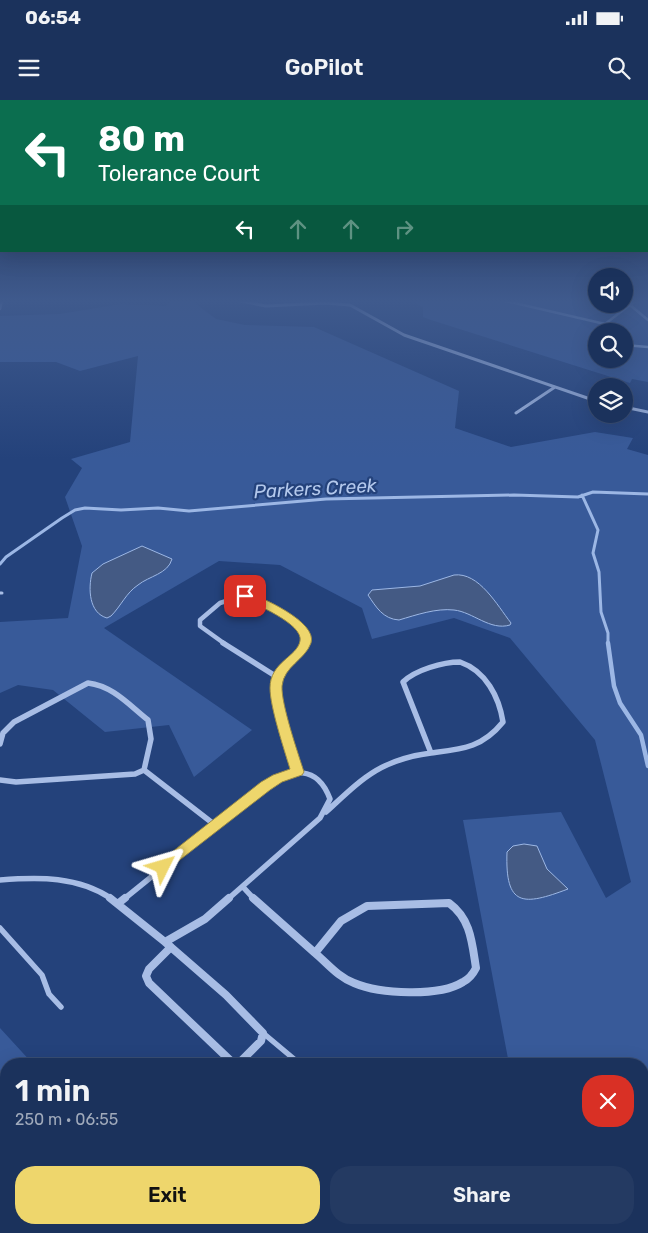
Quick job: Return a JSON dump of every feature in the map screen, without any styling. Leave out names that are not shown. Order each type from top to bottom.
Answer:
[{"type":"street","points":[[459,354],[588,398]]},
{"type":"street","points":[[516,413],[555,387]]},
{"type":"street","points":[[633,409],[648,412]]},
{"type":"street","points":[[277,676],[205,631],[200,626],[200,620],[204,614],[228,599],[245,596],[262,601],[295,622],[306,635],[306,642],[277,676],[278,697],[288,743],[298,772]]},
{"type":"street","points":[[228,1058],[149,983],[146,976],[149,969],[168,944],[205,919],[378,768],[401,758],[431,754],[485,741],[503,722],[502,711],[496,698],[477,670],[460,662],[448,663],[408,676],[403,682],[431,754]]},
{"type":"street","points":[[0,744],[3,733],[22,717],[88,684],[99,684],[109,688],[148,720],[152,728],[152,737],[144,770]]},
{"type":"street","points":[[144,770],[215,826]]},
{"type":"street","points":[[0,780],[16,782],[135,774],[144,770]]},
{"type":"street","points":[[120,902],[266,786],[283,776],[298,772],[312,774],[327,789],[330,799],[324,814]]},
{"type":"street","points":[[0,880],[44,877],[66,878],[86,884],[120,902],[226,995],[263,1033],[260,1041],[244,1058]]},
{"type":"street","points":[[243,887],[274,920],[314,954],[345,979],[377,990],[415,992],[459,986],[470,979],[476,968],[465,917],[458,908],[448,903],[367,906],[341,921],[314,954]]},
{"type":"lane","points":[[0,928],[42,975],[49,994],[61,1007]]},
{"type":"lane","points":[[263,1033],[293,1058]]},
{"type":"shaded area","points":[[0,354],[375,354],[459,391],[455,428],[511,447],[595,432],[633,438],[627,449],[648,455],[648,1058],[508,1058],[463,820],[561,812],[606,898],[631,882],[595,740],[510,638],[454,618],[372,639],[362,608],[280,565],[219,561],[104,628],[252,730],[194,777],[169,725],[105,732],[53,690],[18,685],[0,693],[0,622],[68,618],[82,546],[65,497],[82,468],[71,459],[130,442],[138,356],[80,371],[56,362],[0,362]]},
{"type":"shaded area","points":[[538,354],[588,354],[588,368],[633,368],[633,354],[648,354],[648,382],[633,378],[614,378]]},
{"type":"shaded area","points":[[142,546],[172,559],[170,564],[167,568],[134,588],[111,616],[107,618],[101,615],[93,606],[91,600],[90,586],[92,573],[103,564]]},
{"type":"shaded area","points":[[454,575],[463,575],[487,591],[511,623],[510,625],[495,625],[454,610],[426,612],[399,620],[393,619],[384,615],[368,595],[372,590],[420,586]]},
{"type":"shaded area","points":[[524,844],[537,846],[547,869],[568,889],[552,895],[528,899],[520,898],[514,892],[509,883],[507,852],[513,846]]},
{"type":"shaded area","points":[[0,1028],[28,1058],[0,1058]]},
{"type":"waterway","name":"Parkers Creek","points":[[582,496],[593,492],[648,494]]},
{"type":"waterway","name":"Parkers Creek","points":[[0,564],[6,557],[62,518],[75,510],[85,508],[121,510],[158,508],[189,511],[326,499],[582,496]]},
{"type":"waterway","points":[[582,496],[598,530],[593,553],[599,572],[601,612],[608,633],[608,643]]},
{"type":"waterway","points":[[608,643],[614,686],[620,703],[641,735],[648,766]]},
{"type":"route","points":[[163,867],[266,786],[289,773],[298,772],[288,743],[284,716],[276,687],[277,676],[306,642],[306,635],[295,622],[270,606],[254,597],[245,596]]}]
